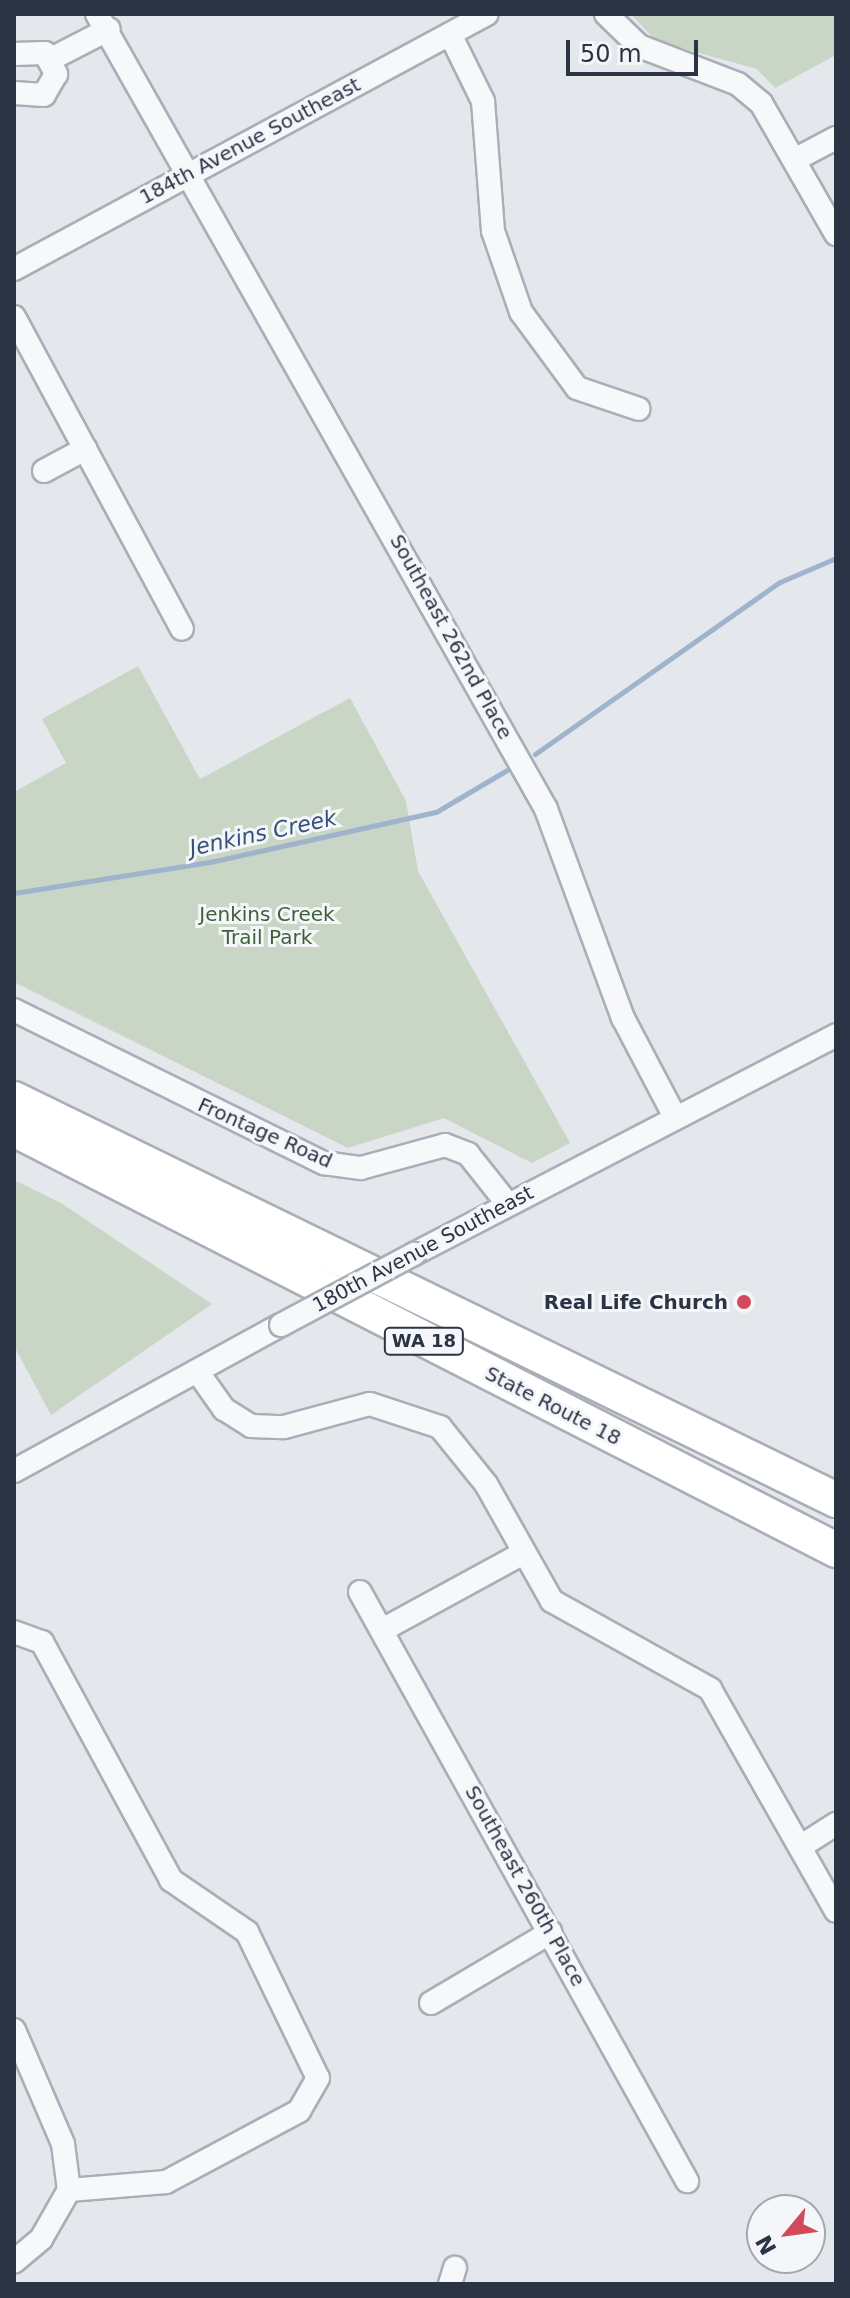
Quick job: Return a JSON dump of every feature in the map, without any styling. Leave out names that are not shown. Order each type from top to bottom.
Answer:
[{"type":"highway","name":"WA 18","points":[[14,1099],[836,1500]]},
{"type":"highway","name":"State Route 18","points":[[14,1129],[836,1550]]},
{"type":"street","name":"184th Avenue Southeast","points":[[14,269],[487,14]]},
{"type":"street","points":[[606,14],[649,51],[738,84],[761,103],[796,159],[836,234]]},
{"type":"street","points":[[51,59],[103,22]]},
{"type":"street","name":"Southeast 262nd Place","points":[[103,22],[546,809],[623,1018],[675,1117]]},
{"type":"street","points":[[450,34],[483,101],[493,231],[528,326],[577,388],[639,409]]},
{"type":"street","points":[[14,54],[29,48],[51,59]]},
{"type":"street","points":[[14,93],[36,99],[50,90],[51,59]]},
{"type":"street","points":[[796,159],[836,138]]},
{"type":"street","points":[[14,317],[182,629]]},
{"type":"street","points":[[44,471],[85,449]]},
{"type":"street","name":"Frontage Road","points":[[14,1010],[324,1163],[361,1168],[445,1145],[468,1154],[507,1203]]},
{"type":"street","name":"180th Avenue Southeast","points":[[14,1471],[507,1203],[836,1035]]},
{"type":"street","points":[[197,1371],[224,1409],[251,1426],[284,1427],[370,1404],[419,1415],[469,1458],[520,1555],[570,1615],[710,1689],[836,1911]]},
{"type":"street","points":[[384,1629],[520,1555]]},
{"type":"street","name":"Southeast 260th Place","points":[[360,1592],[384,1629],[687,2181]]},
{"type":"street","points":[[14,1632],[42,1642],[162,1868],[247,1932],[315,2061],[316,2090],[299,2111],[166,2182],[69,2190]]},
{"type":"street","points":[[800,1847],[836,1824]]},
{"type":"street","points":[[431,2003],[551,1932]]},
{"type":"street","points":[[14,2030],[63,2144],[69,2190],[41,2239],[14,2262]]},
{"type":"green space","points":[[631,14],[836,14],[836,55],[775,88],[757,69],[656,41]]},
{"type":"green space","name":"Jenkins Creek Trail Park","points":[[138,666],[200,779],[350,698],[406,801],[418,871],[570,1143],[532,1163],[444,1118],[348,1148],[14,982],[14,792],[66,763],[42,719]]},
{"type":"green space","points":[[14,1180],[61,1203],[212,1304],[51,1415],[14,1346]]},
{"type":"waterway","name":"Jenkins Creek","points":[[535,754],[780,582],[836,558]]},
{"type":"waterway","name":"Jenkins Creek","points":[[14,893],[210,862],[436,812],[507,770]]},
{"type":"place","name":"Real Life Church","points":[[744,1302]]}]
